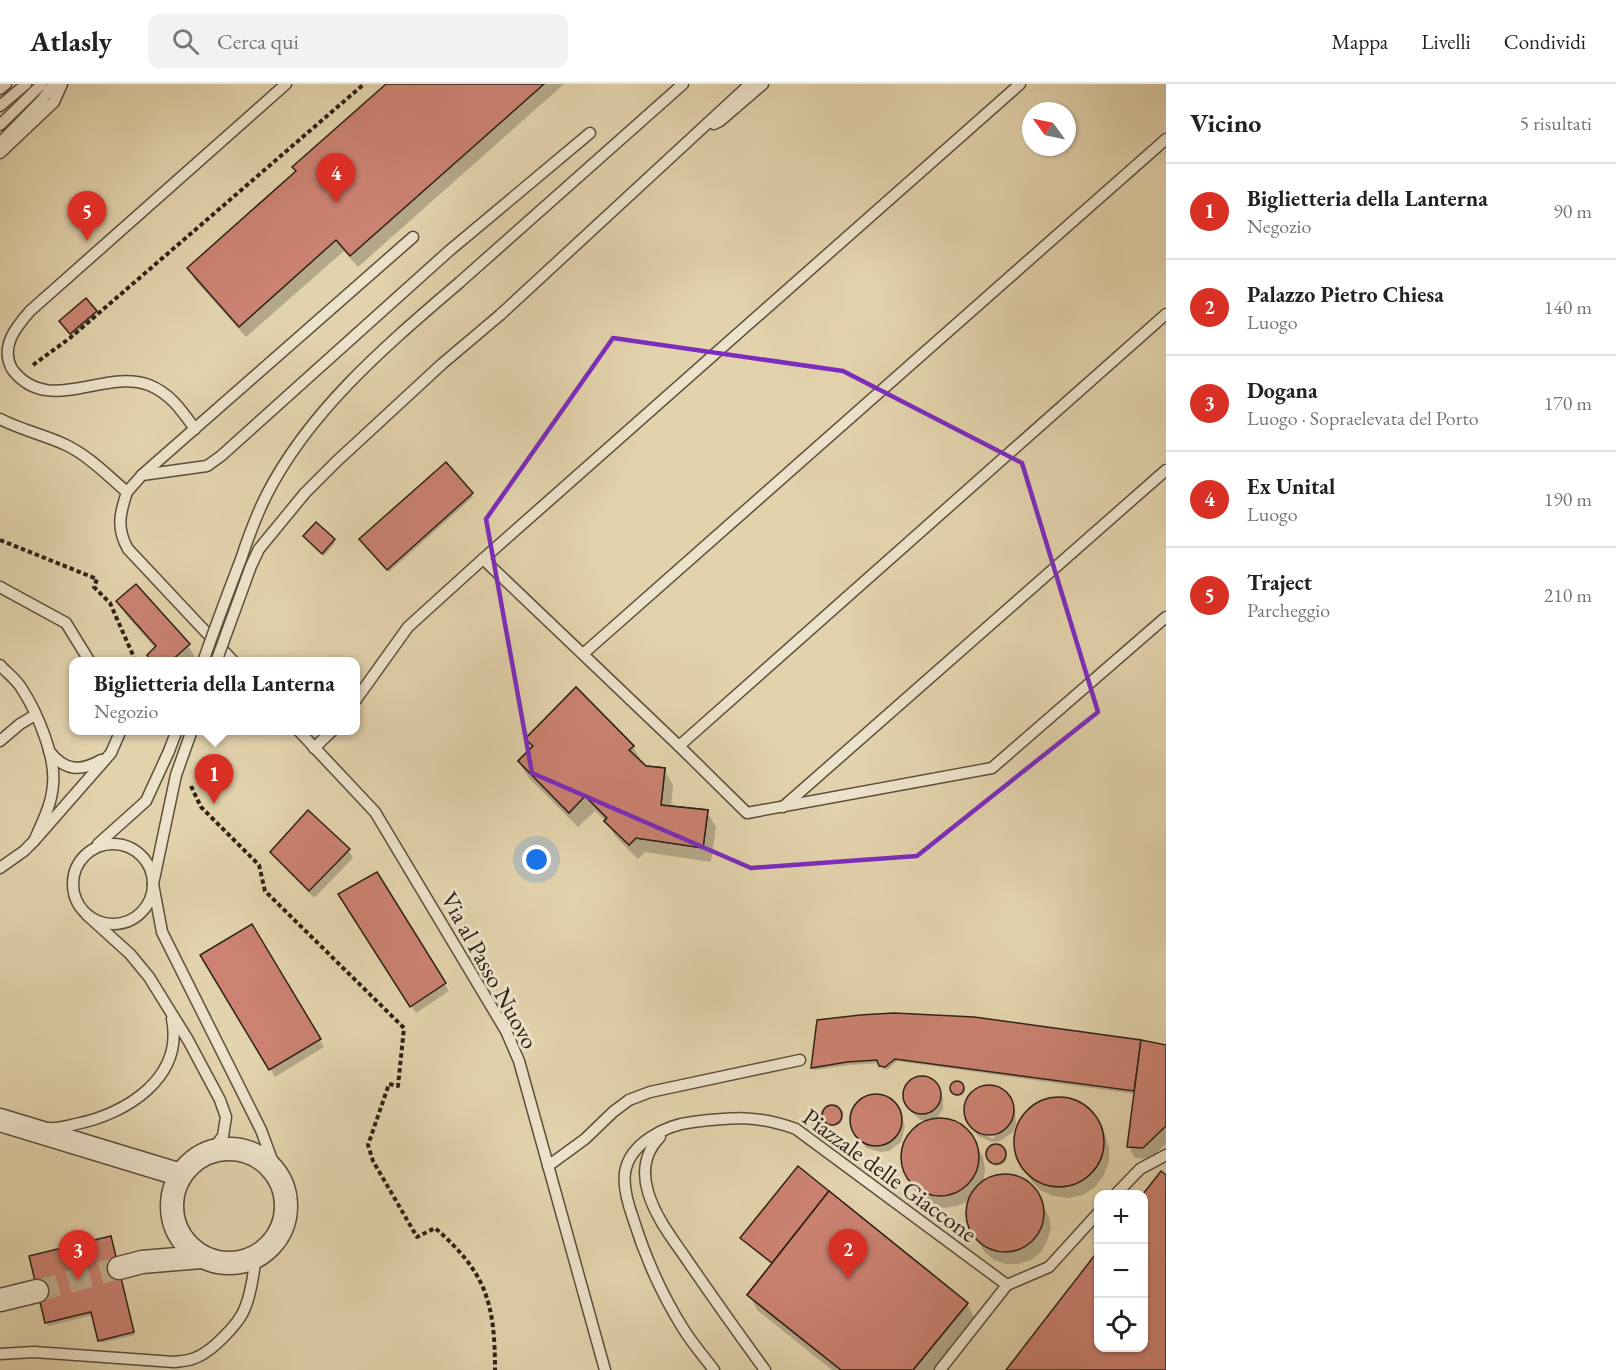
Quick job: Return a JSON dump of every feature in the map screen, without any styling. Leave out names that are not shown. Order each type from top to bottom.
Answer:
[{"type":"street","points":[[10,1123],[181,1175]]},
{"type":"street","points":[[230,1148],[249,1152],[266,1161],[278,1176],[286,1193],[287,1212],[281,1231],[271,1246],[256,1257],[238,1263],[219,1263],[201,1257],[187,1245],[176,1229],[172,1211],[173,1192],[181,1175],[194,1161],[211,1152],[230,1148]]},
{"type":"street","points":[[119,1268],[142,1262],[201,1257]]},
{"type":"street","points":[[0,1300],[37,1291]]},
{"type":"lane","points":[[0,89],[6,84]]},
{"type":"lane","points":[[0,106],[26,84]]},
{"type":"lane","points":[[0,125],[42,84]]},
{"type":"lane","points":[[0,142],[42,100],[54,84]]},
{"type":"lane","points":[[0,153],[54,102],[62,84]]},
{"type":"lane","points":[[195,429],[176,402],[148,385],[130,381],[108,382],[61,392],[48,391],[25,384],[17,377],[5,357],[6,344],[13,330],[30,311],[286,84]]},
{"type":"lane","points":[[205,657],[266,496],[289,458],[318,418],[392,341],[685,84]]},
{"type":"lane","points":[[218,657],[251,567],[265,542],[305,494],[337,461],[442,364],[500,315],[750,84]]},
{"type":"lane","points":[[698,132],[720,121],[763,84]]},
{"type":"lane","points":[[360,694],[408,627],[1020,84]]},
{"type":"lane","points":[[142,475],[207,466],[221,456],[449,251],[590,133]]},
{"type":"lane","points":[[583,654],[1166,139]]},
{"type":"lane","points":[[229,657],[128,549],[120,531],[119,517],[127,492],[142,475],[413,237]]},
{"type":"lane","points":[[680,746],[1166,314]]},
{"type":"lane","points":[[0,419],[20,429],[66,445],[85,457],[127,492]]},
{"type":"lane","points":[[0,426],[20,429]]},
{"type":"lane","points":[[783,808],[1166,470]]},
{"type":"lane","points":[[483,559],[680,746],[747,813],[992,768],[1166,617]]},
{"type":"lane","points":[[0,587],[66,623],[87,657]]},
{"type":"lane","points":[[0,665],[21,687],[35,715],[54,770],[53,786],[44,821],[34,841]]},
{"type":"lane","points":[[0,741],[35,715]]},
{"type":"lane","points":[[0,868],[34,841],[111,753],[119,735]]},
{"type":"lane","points":[[175,735],[146,801],[83,856],[75,868],[72,880],[73,893],[78,905],[87,915],[130,954],[170,1010],[220,1100],[226,1118],[223,1136],[211,1152]]},
{"type":"lane","points":[[87,915],[98,922],[123,923],[135,918],[145,909],[151,897],[176,775],[190,735]]},
{"type":"lane","name":"Via al Passo Nuovo","points":[[302,735],[375,812],[506,1031],[519,1061],[605,1370]]},
{"type":"lane","points":[[314,748],[328,735]]},
{"type":"lane","points":[[49,751],[64,764],[82,768],[91,766],[111,753]]},
{"type":"lane","points":[[94,848],[107,843],[121,844],[134,849],[148,864],[162,932],[261,1130],[278,1176]]},
{"type":"lane","points":[[10,1123],[53,1128],[88,1122],[132,1103],[149,1089],[162,1073],[171,1053],[175,1035],[170,1010]]},
{"type":"lane","points":[[548,1166],[585,1139],[629,1100],[650,1092],[800,1060]]},
{"type":"lane","name":"Piazzale delle Giaccone","points":[[714,1370],[684,1330],[651,1268],[636,1229],[625,1187],[624,1175],[633,1152],[642,1144],[684,1123],[754,1118],[774,1121],[796,1129],[1007,1285]]},
{"type":"lane","points":[[672,1127],[654,1143],[648,1153],[645,1177],[648,1193],[666,1228],[715,1302],[765,1370]]},
{"type":"lane","points":[[1120,1190],[1140,1169],[1166,1155]]},
{"type":"lane","points":[[940,1370],[1007,1285],[1048,1267],[1094,1217]]},
{"type":"lane","points":[[0,1354],[34,1352],[174,1362],[194,1359],[229,1331],[244,1310],[252,1287],[256,1257]]},
{"type":"path","points":[[17,377],[70,338],[364,84]]},
{"type":"path","points":[[0,540],[97,579],[94,587],[110,603],[134,657]]},
{"type":"path","points":[[188,780],[201,807],[259,865],[265,891],[404,1028],[398,1086],[389,1084],[368,1145],[373,1161],[417,1237],[435,1228],[460,1251],[472,1266],[489,1300],[493,1317],[495,1370]]},
{"type":"highlighted area","points":[[613,338],[843,371],[1022,463],[1098,712],[917,856],[751,868],[532,773],[486,519]]},
{"type":"building","points":[[386,84],[544,84],[350,256],[336,240],[239,327],[187,268],[296,171],[292,167]]},
{"type":"building","points":[[86,298],[97,311],[70,334],[59,321]]},
{"type":"building","points":[[446,462],[473,493],[387,570],[359,539]]},
{"type":"building","points":[[316,522],[335,539],[322,554],[303,536]]},
{"type":"building","points":[[136,584],[190,644],[176,657],[149,657],[147,655],[156,646],[116,601]]},
{"type":"building","points":[[576,687],[634,746],[629,750],[646,766],[665,768],[661,805],[708,810],[703,848],[636,838],[629,845],[604,821],[607,818],[585,796],[569,813],[518,761],[533,746],[525,739]]},
{"type":"building","points":[[576,687],[634,746],[629,750],[646,766],[665,768],[661,805],[708,810],[703,848],[636,838],[629,845],[604,821],[607,818],[585,796],[569,813],[518,761],[533,746],[525,739]]},
{"type":"building","points":[[308,810],[350,849],[309,891],[270,852]]},
{"type":"building","points":[[377,872],[446,983],[410,1007],[338,894]]},
{"type":"building","points":[[252,924],[321,1039],[269,1070],[200,955]]},
{"type":"building","points":[[894,1013],[974,1017],[1141,1040],[1134,1091],[895,1059],[885,1067],[879,1066],[877,1060],[811,1068],[817,1020]]},
{"type":"building","points":[[1141,1040],[1166,1045],[1166,1126],[1143,1148],[1127,1147]]},
{"type":"building","points":[[922,1076],[935,1082],[941,1095],[935,1108],[922,1114],[909,1108],[903,1095],[909,1082]]},
{"type":"building","points":[[957,1081],[962,1083],[964,1088],[962,1093],[957,1095],[952,1093],[950,1088],[952,1083]]},
{"type":"building","points":[[989,1085],[1003,1089],[1010,1096],[1014,1110],[1010,1124],[1003,1131],[989,1135],[975,1131],[968,1124],[964,1110],[968,1096],[975,1089]]},
{"type":"building","points":[[876,1094],[886,1096],[894,1102],[900,1110],[902,1120],[900,1130],[894,1138],[886,1144],[876,1146],[866,1144],[858,1138],[852,1130],[850,1120],[852,1110],[858,1102],[866,1096]]},
{"type":"building","points":[[1059,1097],[1076,1100],[1091,1110],[1101,1125],[1104,1142],[1101,1159],[1091,1174],[1076,1184],[1059,1187],[1042,1184],[1027,1174],[1017,1159],[1014,1142],[1017,1125],[1027,1110],[1042,1100]]},
{"type":"building","points":[[832,1105],[839,1108],[842,1115],[839,1122],[832,1125],[825,1122],[822,1115],[825,1108]]},
{"type":"building","points":[[940,1118],[955,1121],[968,1129],[976,1142],[979,1157],[976,1172],[968,1185],[955,1193],[940,1196],[925,1193],[912,1185],[904,1172],[901,1157],[904,1142],[912,1129],[925,1121]]},
{"type":"building","points":[[992,1144],[1000,1144],[1006,1150],[1006,1158],[1000,1164],[992,1164],[986,1158],[986,1150]]},
{"type":"building","points":[[798,1166],[829,1191],[772,1263],[740,1238]]},
{"type":"building","points":[[1161,1171],[1166,1175],[1166,1370],[1006,1370],[1094,1256],[1094,1352],[1148,1352],[1148,1190],[1146,1190]]},
{"type":"building","points":[[997,1174],[1013,1174],[1027,1180],[1038,1191],[1044,1205],[1044,1221],[1038,1235],[1027,1246],[1013,1252],[997,1252],[983,1246],[972,1235],[966,1221],[966,1205],[972,1191],[983,1180]]},
{"type":"building","points":[[829,1191],[968,1303],[913,1370],[841,1370],[747,1295]],"holes":[[[841,1256],[890,1296],[866,1327],[816,1288]]]},
{"type":"building","points":[[829,1191],[968,1303],[913,1370],[841,1370],[747,1295]]},
{"type":"building","points":[[111,1236],[134,1332],[98,1341],[91,1312],[45,1323],[29,1256]]},
{"type":"tunnel","points":[[37,1291],[119,1268]]},
{"type":"place","name":"Ex Unital","points":[[336,203]]},
{"type":"place","name":"Traject","points":[[87,241]]},
{"type":"place","name":"Biglietteria della Lanterna","points":[[214,804]]},
{"type":"place","name":"Palazzo Pietro Chiesa","points":[[848,1279]]},
{"type":"place","name":"Dogana","points":[[78,1280]]}]
